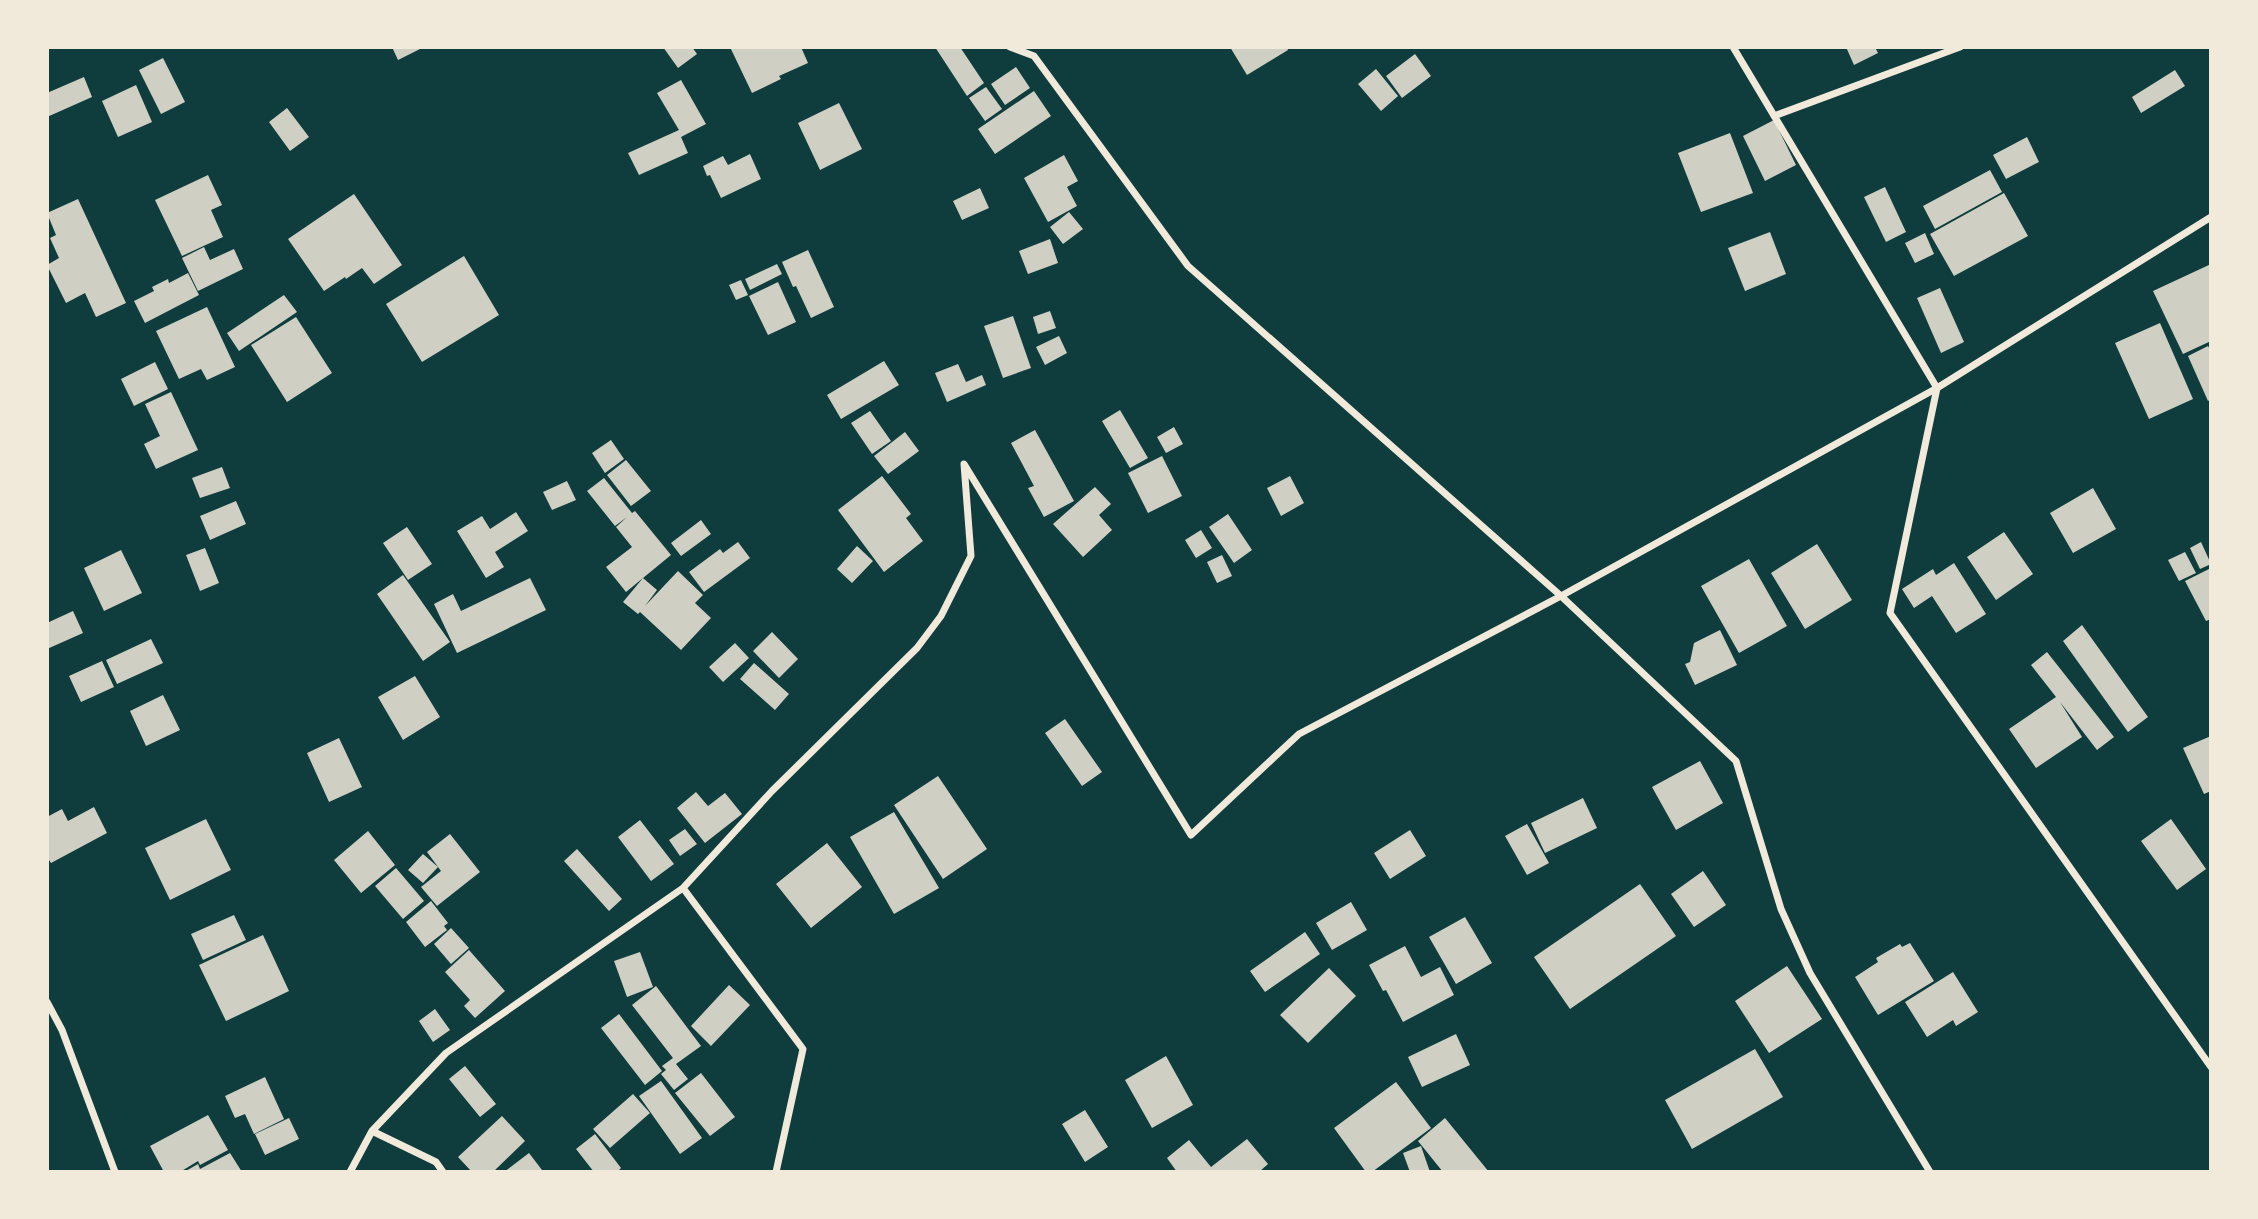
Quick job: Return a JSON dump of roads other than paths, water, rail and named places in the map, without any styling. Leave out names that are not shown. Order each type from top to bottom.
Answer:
[{"type":"street","points":[[1010,47],[1034,56],[1188,266],[1561,596],[1736,761],[1781,909],[1810,973],[1930,1172]]},
{"type":"street","points":[[1733,47],[1937,388],[1890,613],[2211,1067]]},
{"type":"street","points":[[1774,116],[1960,47]]},
{"type":"street","points":[[350,1172],[372,1131],[446,1053],[683,888],[772,791],[917,648],[941,616],[971,556],[964,464],[1191,835],[1299,734],[1561,596],[1937,388],[2211,217]]},
{"type":"street","points":[[683,888],[803,1049],[776,1172]]},
{"type":"street","points":[[47,1002],[62,1030],[115,1172]]},
{"type":"street","points":[[372,1131],[436,1162],[443,1172]]}]
